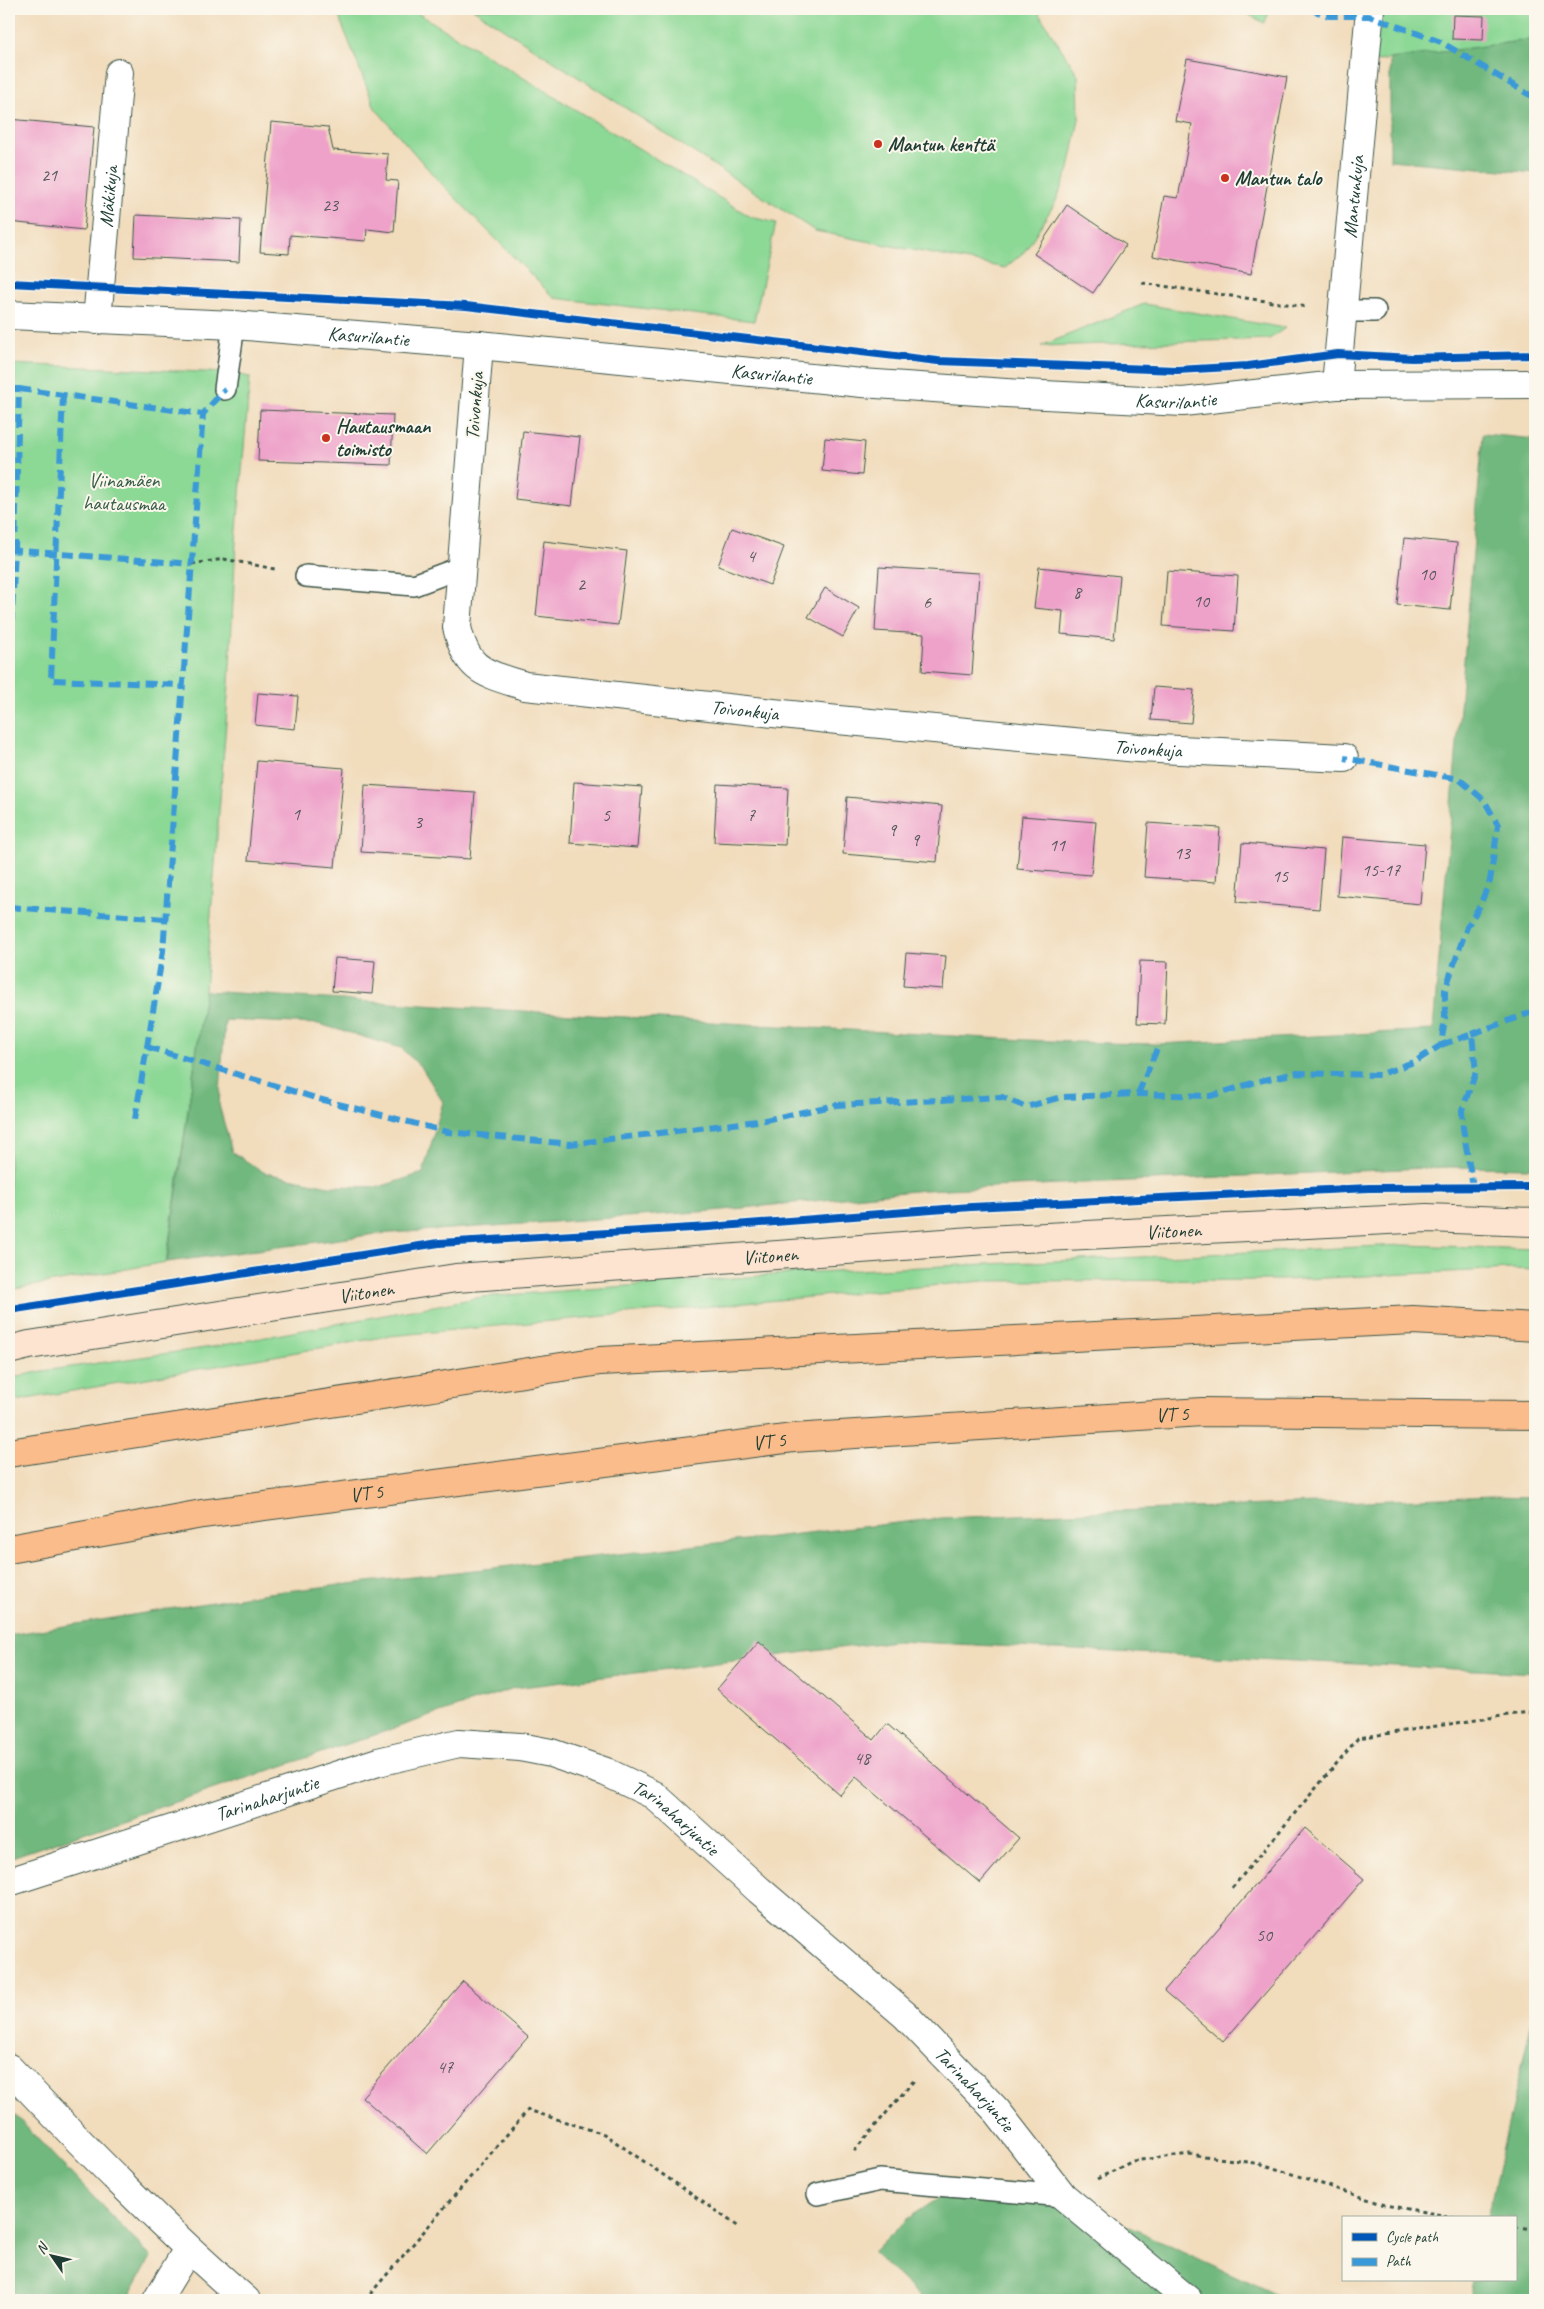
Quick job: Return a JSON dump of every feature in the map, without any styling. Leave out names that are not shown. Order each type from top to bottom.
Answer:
[{"type":"highway","points":[[9,1453],[600,1361],[1413,1320],[1535,1328]]},
{"type":"highway","name":"VT 5","points":[[9,1549],[202,1514],[793,1438],[1202,1412],[1535,1415]]},
{"type":"main road","name":"Viitonen","points":[[9,1350],[29,1344],[456,1278],[986,1240],[1427,1218],[1535,1222]]},
{"type":"street","name":"Mantunkuja","points":[[1336,385],[1370,9]]},
{"type":"street","name":"Mäkikuja","points":[[96,320],[119,73]]},
{"type":"street","name":"Kasurilantie","points":[[9,315],[234,325],[479,345],[862,383],[1016,394],[1183,402],[1336,385],[1535,384]]},
{"type":"street","name":"Toivonkuja","points":[[479,345],[457,627],[462,649],[474,664],[489,674],[525,686],[838,720],[1138,748],[1344,758]]},
{"type":"street","name":"Tarinaharjuntie","points":[[9,1882],[378,1762],[459,1744],[520,1747],[551,1753],[606,1772],[654,1795],[759,1890],[905,2015],[997,2111],[1063,2196],[1188,2300]]},
{"type":"street","points":[[9,2068],[103,2166],[188,2249],[246,2300]]},
{"type":"street","points":[[157,2300],[188,2249]]},
{"type":"lane","points":[[1342,311],[1374,311]]},
{"type":"lane","points":[[225,389],[234,325]]},
{"type":"lane","points":[[306,576],[414,584],[462,567]]},
{"type":"lane","points":[[818,2194],[880,2180],[1063,2196]]},
{"type":"path","points":[[1142,283],[1243,299],[1342,311]]},
{"type":"path","points":[[192,564],[224,559],[306,576]]},
{"type":"path","points":[[1232,1888],[1358,1738],[1535,1711]]},
{"type":"path","points":[[853,2152],[910,2085]]},
{"type":"path","points":[[365,2300],[528,2110],[604,2134],[738,2227]]},
{"type":"path","points":[[1063,2196],[1133,2162],[1190,2154],[1262,2164],[1385,2205],[1448,2216]]},
{"type":"path","points":[[1516,2227],[1535,2228]]},
{"type":"green space","points":[[336,9],[411,9],[751,217],[776,223],[754,321],[554,298],[435,177],[375,108]]},
{"type":"green space","name":"Mantun kenttä","points":[[473,9],[1036,9],[1078,75],[1079,119],[1069,169],[1055,203],[1025,251],[1005,268],[815,231]]},
{"type":"green space","points":[[1239,9],[1271,9],[1264,23]]},
{"type":"green space","points":[[1370,9],[1535,9],[1535,39],[1364,63]]},
{"type":"green space","points":[[1535,39],[1535,173],[1390,160],[1390,59]]},
{"type":"green space","points":[[1144,304],[1285,328],[1269,339],[1041,346]]},
{"type":"green space","name":"Viinamäen hautausmaa","points":[[9,364],[228,373],[250,377],[236,541],[229,684],[205,991],[166,1262],[9,1290]]},
{"type":"green space","points":[[1483,434],[1535,439],[1535,1168],[1449,1167],[924,1190],[713,1211],[377,1234],[167,1262],[205,991],[585,1015],[1072,1042],[1159,1044],[1433,1030]],"holes":[[[225,1020],[319,1024],[401,1048],[422,1068],[443,1102],[423,1173],[379,1187],[329,1186],[265,1173],[232,1152],[219,1105]]]},
{"type":"green space","points":[[1404,1245],[1535,1249],[1535,1270],[1511,1269],[1283,1280],[983,1281],[389,1336],[9,1402],[9,1378],[43,1371],[212,1347],[482,1297],[813,1272]]},
{"type":"green space","points":[[1492,1496],[1535,1497],[1535,1673],[896,1641],[514,1688],[9,1858],[9,1635],[268,1593],[942,1518]]},
{"type":"green space","points":[[1535,2007],[1535,2300],[1469,2300],[1473,2282],[1516,2282],[1516,2216],[1487,2216]]},
{"type":"green space","points":[[9,2109],[151,2257],[127,2300],[9,2300]]},
{"type":"green space","points":[[956,2187],[1063,2196],[1288,2300],[924,2300],[873,2253],[907,2219]]},
{"type":"building","points":[[1453,15],[1484,16],[1483,40],[1452,39]]},
{"type":"building","name":"Mantun talo","points":[[1187,59],[1287,77],[1251,274],[1153,256],[1164,196],[1178,198],[1192,124],[1175,121]]},
{"type":"building","points":[[9,119],[94,127],[84,230],[9,222]]},
{"type":"building","points":[[271,122],[328,127],[333,150],[388,154],[386,180],[398,181],[394,232],[367,229],[366,241],[290,235],[289,254],[260,252]]},
{"type":"building","points":[[1067,205],[1126,245],[1093,293],[1034,254]]},
{"type":"building","points":[[136,215],[241,220],[239,262],[134,257]]},
{"type":"building","name":"Hautausmaan toimisto","points":[[260,410],[393,415],[391,465],[258,461]]},
{"type":"building","points":[[523,431],[580,437],[572,506],[515,499]]},
{"type":"building","points":[[825,438],[865,442],[862,475],[822,471]]},
{"type":"building","points":[[732,528],[784,547],[770,585],[718,566]]},
{"type":"building","points":[[1404,538],[1457,543],[1450,610],[1397,605]]},
{"type":"building","points":[[544,541],[627,551],[618,625],[536,616]]},
{"type":"building","points":[[879,567],[979,573],[972,675],[922,671],[924,634],[875,631]]},
{"type":"building","points":[[1039,567],[1120,576],[1114,639],[1061,634],[1063,611],[1034,608]]},
{"type":"building","points":[[1167,571],[1238,576],[1234,631],[1163,626]]},
{"type":"building","points":[[825,588],[859,608],[843,637],[808,617]]},
{"type":"building","points":[[1154,687],[1194,690],[1191,723],[1151,720]]},
{"type":"building","points":[[258,693],[298,696],[295,729],[255,725]]},
{"type":"building","points":[[257,761],[344,768],[335,867],[248,860]]},
{"type":"building","points":[[574,782],[642,787],[637,848],[570,843]]},
{"type":"building","points":[[717,784],[788,788],[785,845],[714,842]]},
{"type":"building","points":[[365,785],[475,792],[470,859],[361,852]]},
{"type":"building","points":[[847,797],[942,806],[937,862],[843,854]]},
{"type":"building","points":[[1022,816],[1096,822],[1091,875],[1017,869]]},
{"type":"building","points":[[1148,823],[1220,828],[1216,882],[1144,877]]},
{"type":"building","points":[[1342,837],[1425,844],[1420,904],[1337,896]]},
{"type":"building","points":[[1242,843],[1324,850],[1319,909],[1237,902]]},
{"type":"building","points":[[906,953],[946,956],[943,989],[903,986]]},
{"type":"building","points":[[335,958],[375,961],[372,994],[332,991]]},
{"type":"building","points":[[1140,961],[1168,962],[1165,1024],[1137,1023]]},
{"type":"building","points":[[759,1641],[874,1740],[887,1724],[1019,1838],[980,1883],[856,1777],[840,1795],[717,1689]]},
{"type":"building","points":[[1305,1828],[1364,1879],[1223,2042],[1164,1991]]},
{"type":"building","points":[[463,1981],[528,2037],[427,2154],[362,2097]]},
{"type":"marked path","points":[[1309,9],[1329,16],[1369,16],[1441,42],[1535,97]]},
{"type":"marked path","points":[[9,389],[19,389],[15,550],[9,676]]},
{"type":"marked path","points":[[19,389],[203,414]]},
{"type":"marked path","points":[[135,1119],[163,951],[203,414],[225,389]]},
{"type":"marked path","points":[[63,395],[51,680],[183,685]]},
{"type":"marked path","points":[[9,550],[192,564]]},
{"type":"marked path","points":[[147,1047],[319,1099],[448,1132],[570,1144],[765,1120],[836,1105],[1002,1097],[1026,1107],[1061,1097],[1138,1094],[1211,1096],[1259,1081],[1296,1073],[1379,1075],[1416,1061],[1441,1045],[1445,1018],[1445,990],[1467,927],[1479,907],[1490,881],[1498,825],[1484,800],[1459,779],[1344,758]]},
{"type":"marked path","points":[[9,907],[165,919]]},
{"type":"marked path","points":[[1472,1034],[1535,1011]]},
{"type":"marked path","points":[[1441,1045],[1472,1034],[1476,1072],[1462,1110],[1463,1128],[1473,1187]]},
{"type":"marked path","points":[[1138,1094],[1159,1044]]},
{"type":"cycle path","points":[[9,283],[466,306],[938,361],[1177,370],[1248,366],[1338,354],[1412,358],[1535,355]]},
{"type":"cycle path","points":[[9,1310],[439,1243],[709,1227],[971,1207],[1369,1188],[1535,1187]]},
{"type":"place","name":"Mantun kenttä","points":[[878,144]]},
{"type":"place","name":"Mantun talo","points":[[1225,178]]},
{"type":"place","name":"Hautausmaan toimisto","points":[[326,438]]}]
